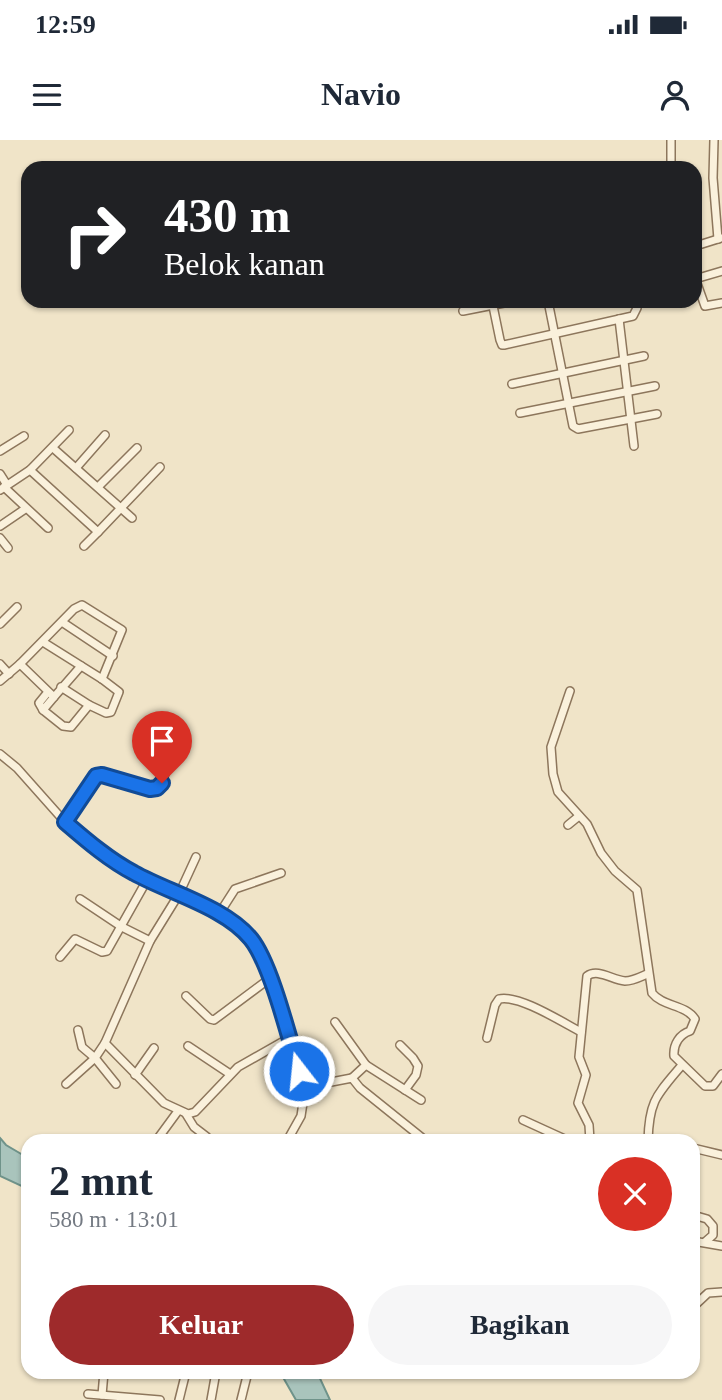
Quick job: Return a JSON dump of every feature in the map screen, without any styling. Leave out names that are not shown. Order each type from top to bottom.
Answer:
[{"type":"street","points":[[671,140],[671,161]]},
{"type":"street","points":[[702,244],[720,238],[713,178],[714,140],[722,140]]},
{"type":"street","points":[[702,276],[722,271]]},
{"type":"street","points":[[702,298],[705,306],[722,303]]},
{"type":"street","points":[[463,311],[482,308]]},
{"type":"street","points":[[494,308],[502,345],[633,316],[637,308]]},
{"type":"street","points":[[549,308],[575,428],[657,414]]},
{"type":"street","points":[[620,319],[634,446]]},
{"type":"street","points":[[512,384],[643,356]]},
{"type":"street","points":[[520,413],[655,386]]},
{"type":"street","points":[[4,487],[30,470],[69,430]]},
{"type":"street","points":[[76,468],[105,435]]},
{"type":"street","points":[[0,451],[23,436]]},
{"type":"street","points":[[53,448],[132,518]]},
{"type":"street","points":[[98,488],[138,448]]},
{"type":"street","points":[[84,545],[160,467]]},
{"type":"street","points":[[30,470],[98,532]]},
{"type":"street","points":[[0,474],[4,487],[48,528]]},
{"type":"street","points":[[0,526],[25,509]]},
{"type":"street","points":[[0,538],[8,548]]},
{"type":"street","points":[[0,681],[76,607],[85,605],[123,633],[103,679]]},
{"type":"street","points":[[0,624],[17,607]]},
{"type":"street","points":[[62,622],[113,656]]},
{"type":"street","points":[[43,642],[119,692],[116,705],[108,713],[89,705],[61,687]]},
{"type":"street","points":[[0,664],[9,674]]},
{"type":"street","points":[[20,664],[51,694]]},
{"type":"street","points":[[81,666],[61,687],[39,703],[43,710],[69,728],[89,705]]},
{"type":"street","points":[[570,691],[553,736],[551,757],[558,792],[593,833],[605,859],[637,890],[648,974],[654,997],[684,1009],[695,1019],[692,1028],[680,1036],[674,1047],[674,1056],[709,1087],[713,1086],[722,1074]]},
{"type":"street","points":[[0,754],[18,768],[65,822],[120,865],[219,915],[238,927],[253,942],[270,979],[299,1071],[306,1083],[300,1116],[291,1134]]},
{"type":"street","points":[[65,822],[96,776],[102,775],[150,789],[160,786],[167,769]]},
{"type":"street","points":[[569,825],[579,816]]},
{"type":"street","points":[[66,1084],[95,1058],[105,1043],[150,941],[179,894],[196,857]]},
{"type":"street","points":[[219,915],[235,889],[281,873]]},
{"type":"street","points":[[60,957],[75,939],[99,951],[107,951],[147,880]]},
{"type":"street","points":[[80,900],[150,941]]},
{"type":"street","points":[[590,1134],[589,1125],[578,1103],[586,1075],[579,1057],[587,976],[598,973],[622,981],[631,981],[648,974]]},
{"type":"street","points":[[186,996],[214,1020],[270,979]]},
{"type":"street","points":[[487,1038],[495,1005],[499,999],[505,998],[534,1008],[581,1032]]},
{"type":"street","points":[[335,1022],[366,1065],[421,1100]]},
{"type":"street","points":[[78,1030],[82,1047],[95,1058],[116,1084]]},
{"type":"street","points":[[162,1134],[182,1112],[195,1112],[230,1074],[289,1038]]},
{"type":"street","points":[[105,1043],[164,1103],[182,1112],[202,1134]]},
{"type":"street","points":[[400,1045],[414,1058],[418,1066],[416,1075],[405,1090]]},
{"type":"street","points":[[188,1046],[230,1074]]},
{"type":"street","points":[[135,1074],[154,1048]]},
{"type":"street","points":[[306,1083],[326,1083],[352,1078],[366,1065]]},
{"type":"street","points":[[648,1134],[655,1097],[682,1065]]},
{"type":"street","points":[[352,1078],[360,1088],[417,1134]]},
{"type":"street","points":[[523,1120],[554,1134]]},
{"type":"street","points":[[700,1151],[722,1156]]},
{"type":"street","points":[[700,1217],[707,1219],[713,1226],[713,1235],[705,1242]]},
{"type":"street","points":[[700,1242],[722,1246]]},
{"type":"street","points":[[700,1300],[708,1293],[722,1292]]},
{"type":"street","points":[[102,1395],[103,1379]]},
{"type":"street","points":[[179,1400],[184,1379]]},
{"type":"street","points":[[211,1400],[215,1379]]},
{"type":"street","points":[[241,1400],[246,1379]]},
{"type":"street","points":[[88,1394],[160,1400]]},
{"type":"water","points":[[0,1138],[21,1154],[21,1186],[0,1176]]},
{"type":"water","points":[[284,1379],[320,1379],[330,1400],[296,1400]]},
{"type":"route","points":[[162,783],[157,788],[150,789],[102,775],[96,776],[65,822],[120,865],[219,915],[249,937],[270,979],[299,1071]]}]
